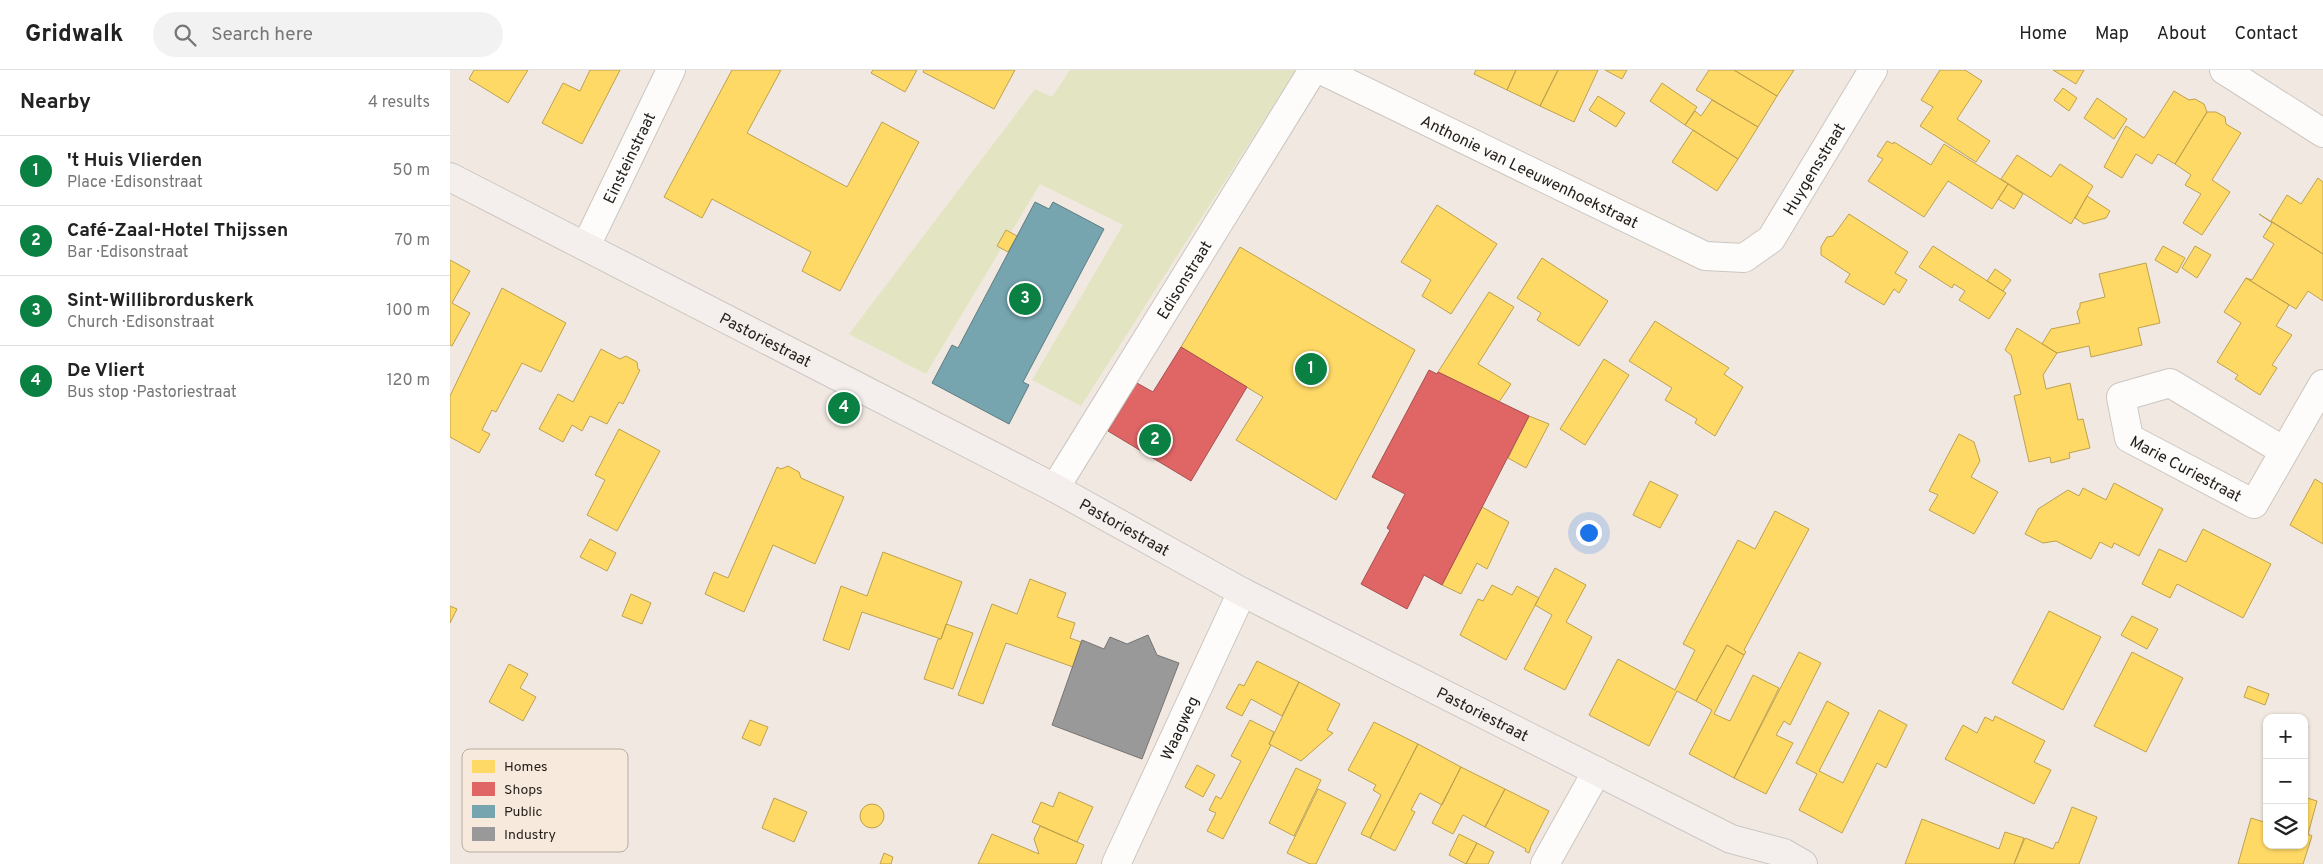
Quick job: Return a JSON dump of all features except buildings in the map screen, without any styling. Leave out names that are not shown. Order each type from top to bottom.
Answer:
[{"type":"street","name":"Einsteinstraat","points":[[586,246],[671,70]]},
{"type":"street","name":"Edisonstraat","points":[[1055,488],[1312,70]]},
{"type":"street","name":"Anthonie van Leeuwenhoekstraat","points":[[1321,70],[1705,256],[1744,258]]},
{"type":"street","name":"Huygensstraat","points":[[1744,258],[1771,239],[1873,70]]},
{"type":"street","points":[[2224,70],[2323,133]]},
{"type":"street","name":"Pastoriestraat","points":[[450,177],[847,383],[1055,488],[1242,592],[1731,839],[1784,853],[1803,864]]},
{"type":"street","name":"Marie Curiestraat","points":[[2284,451],[2170,383],[2121,397],[2129,438],[2254,504],[2323,384]]},
{"type":"street","name":"Waagweg","points":[[1116,864],[1242,592]]},
{"type":"street","points":[[1544,864],[1597,771]]},
{"type":"green space","points":[[1070,70],[1296,70],[1081,406],[1032,380],[1123,225],[1040,184],[926,374],[849,334],[1035,89],[1052,97]]},
{"type":"place","name":"Sint-Willibrorduskerk","points":[[1025,299]]},
{"type":"place","name":"'t Huis Vlierden","points":[[1311,369]]},
{"type":"place","name":"De Vliert","points":[[844,408]]},
{"type":"place","name":"Café-Zaal-Hotel Thijssen","points":[[1155,440]]}]
